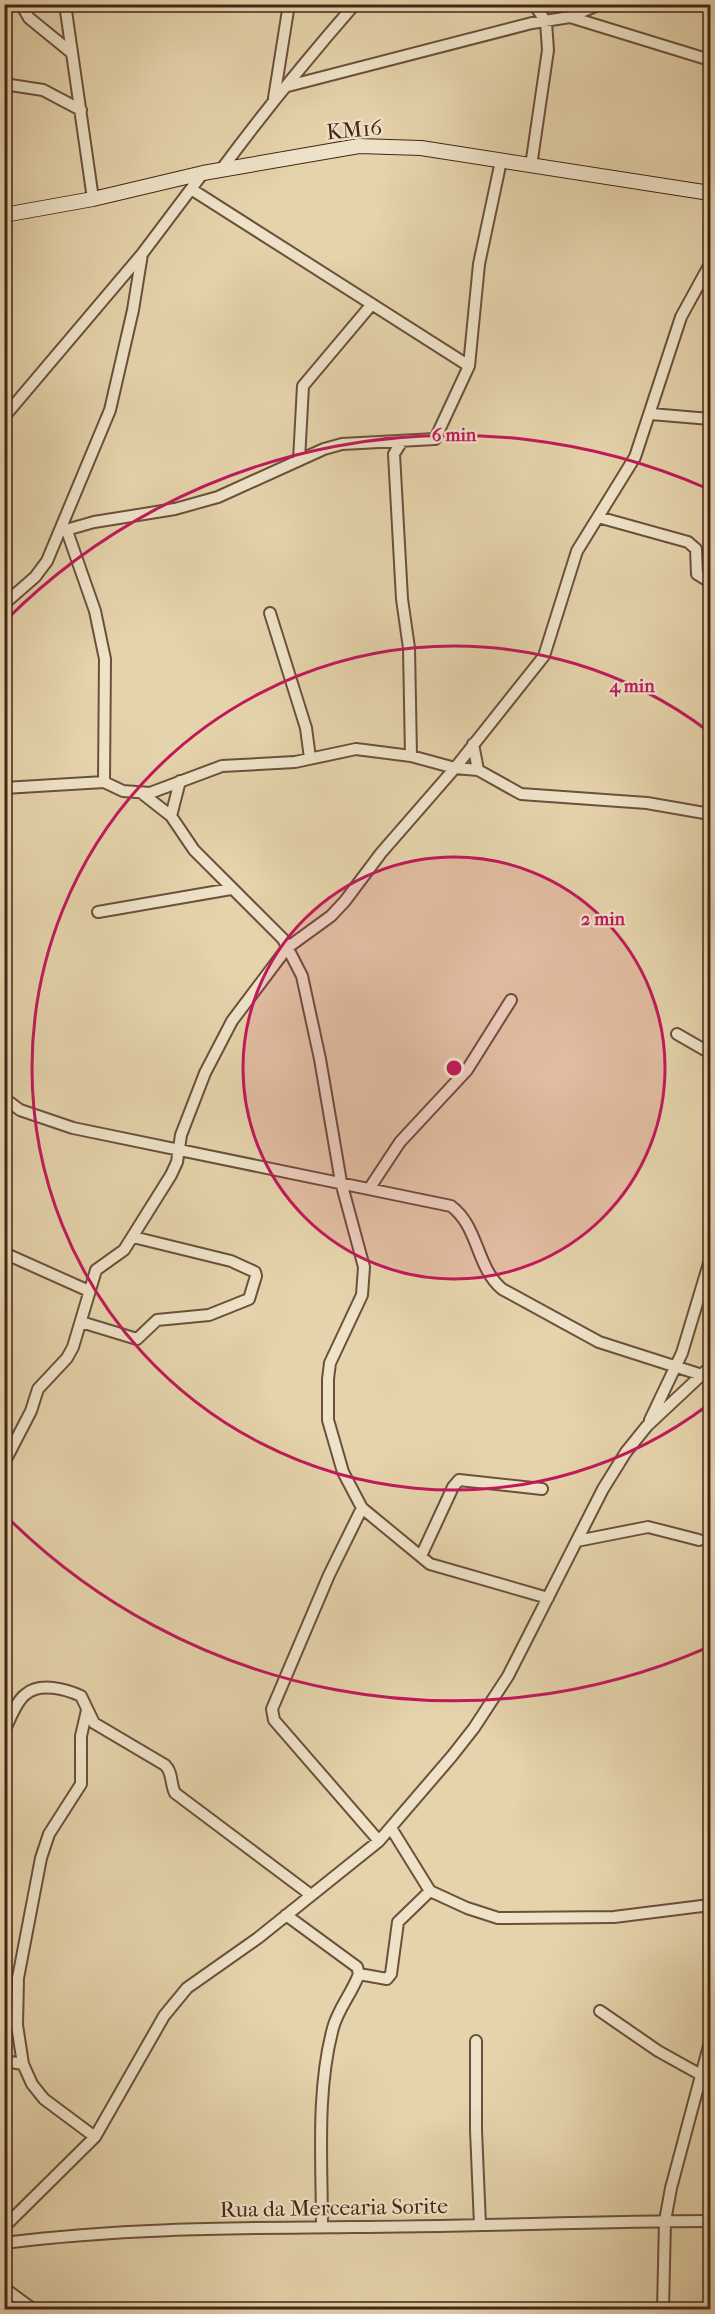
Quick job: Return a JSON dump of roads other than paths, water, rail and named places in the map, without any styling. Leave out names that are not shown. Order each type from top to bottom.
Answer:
[{"type":"street","points":[[21,4],[29,18],[72,53]]},
{"type":"street","points":[[65,4],[93,199]]},
{"type":"street","points":[[274,98],[289,4]]},
{"type":"street","points":[[221,170],[274,98],[288,86],[355,4]]},
{"type":"street","points":[[531,166],[548,50],[546,22],[534,4]]},
{"type":"street","points":[[288,86],[570,17],[600,4]]},
{"type":"street","points":[[570,17],[711,60]]},
{"type":"street","points":[[4,84],[43,90],[81,110]]},
{"type":"street","name":"KM16","points":[[4,215],[93,199],[203,173],[358,146],[421,148],[711,193]]},
{"type":"street","points":[[63,532],[94,522],[175,509],[218,497],[299,460],[342,444],[435,439],[469,366],[479,264],[501,160]]},
{"type":"street","points":[[4,417],[9,403],[142,254],[203,173]]},
{"type":"street","points":[[191,189],[469,366]]},
{"type":"street","points":[[5,603],[40,571],[63,532],[117,387],[134,310],[142,254]]},
{"type":"street","points":[[4,1463],[32,1412],[38,1389],[67,1358],[81,1322],[96,1270],[124,1250],[171,1175],[177,1162],[181,1135],[217,1049],[232,1021],[287,948],[331,916],[345,901],[381,853],[455,768],[544,656],[572,565],[598,517],[628,472],[651,414],[681,317],[711,264]]},
{"type":"street","points":[[299,460],[303,386],[372,304]]},
{"type":"street","points":[[651,414],[711,419]]},
{"type":"street","points":[[402,441],[394,454],[402,599],[409,648],[411,756]]},
{"type":"street","points":[[383,442],[394,454]]},
{"type":"street","points":[[598,517],[688,542],[696,549],[698,574],[711,582]]},
{"type":"street","points":[[63,532],[95,611],[105,659],[104,782]]},
{"type":"street","points":[[270,613],[306,728],[310,758]]},
{"type":"street","points":[[473,744],[478,770]]},
{"type":"street","points":[[4,788],[104,782],[123,791],[143,794],[222,766],[295,762],[356,749],[411,756],[455,768],[478,770],[520,794],[647,803],[711,814]]},
{"type":"street","points":[[171,816],[180,781]]},
{"type":"street","points":[[143,794],[171,816],[194,850],[283,939],[302,976],[320,1059],[341,1182],[364,1267],[365,1281],[355,1313],[330,1363],[327,1402],[332,1438],[339,1461],[362,1508],[439,1568],[548,1598]]},
{"type":"street","points":[[98,912],[231,889]]},
{"type":"street","points":[[369,1190],[400,1142],[467,1070],[511,1000]]},
{"type":"street","points":[[677,1034],[711,1053]]},
{"type":"street","points":[[4,1098],[20,1110],[73,1128],[451,1206],[460,1213],[468,1225],[488,1274],[502,1289],[566,1327],[598,1342],[676,1366],[706,1371]]},
{"type":"street","points":[[81,1322],[137,1340],[157,1320],[215,1313],[249,1299],[252,1294],[255,1272],[238,1263],[133,1237]]},
{"type":"street","points":[[4,1252],[89,1291]]},
{"type":"street","points":[[4,2227],[95,2137],[174,2002],[187,1988],[286,1915],[379,1840],[474,1728],[508,1676],[603,1489],[647,1426],[676,1366],[711,1260]]},
{"type":"street","points":[[647,1426],[706,1371]]},
{"type":"street","points":[[421,1556],[453,1487],[459,1480],[542,1489]]},
{"type":"street","points":[[362,1508],[328,1575],[272,1709],[274,1719],[379,1840]]},
{"type":"street","points":[[577,1541],[648,1527],[699,1540]]},
{"type":"street","points":[[4,1731],[24,1695],[35,1689],[61,1689],[81,1696],[94,1722],[170,1770],[170,1782],[175,1793],[311,1895]]},
{"type":"street","points":[[87,1710],[81,1736],[81,1784],[47,1838],[18,1978],[17,2025],[23,2064],[32,2084],[44,2099],[95,2137]]},
{"type":"street","points":[[391,1828],[430,1891],[467,1908],[498,1918],[614,1917],[711,1905]]},
{"type":"street","points":[[359,1974],[387,1979],[391,1974],[398,1922],[430,1891]]},
{"type":"street","points":[[286,1915],[357,1967],[359,1974],[334,2024],[330,2041],[323,2105],[322,2227]]},
{"type":"street","points":[[600,2011],[658,2050],[703,2076]]},
{"type":"street","points":[[476,2041],[476,2130],[480,2225]]},
{"type":"street","points":[[663,2310],[665,2222],[670,2188],[711,2042]]},
{"type":"street","points":[[4,2061],[23,2064]]},
{"type":"street","name":"Rua da Mercearia Sorite","points":[[4,2242],[122,2232],[239,2227],[711,2222]]},
{"type":"street","points":[[4,2288],[34,2310]]}]
